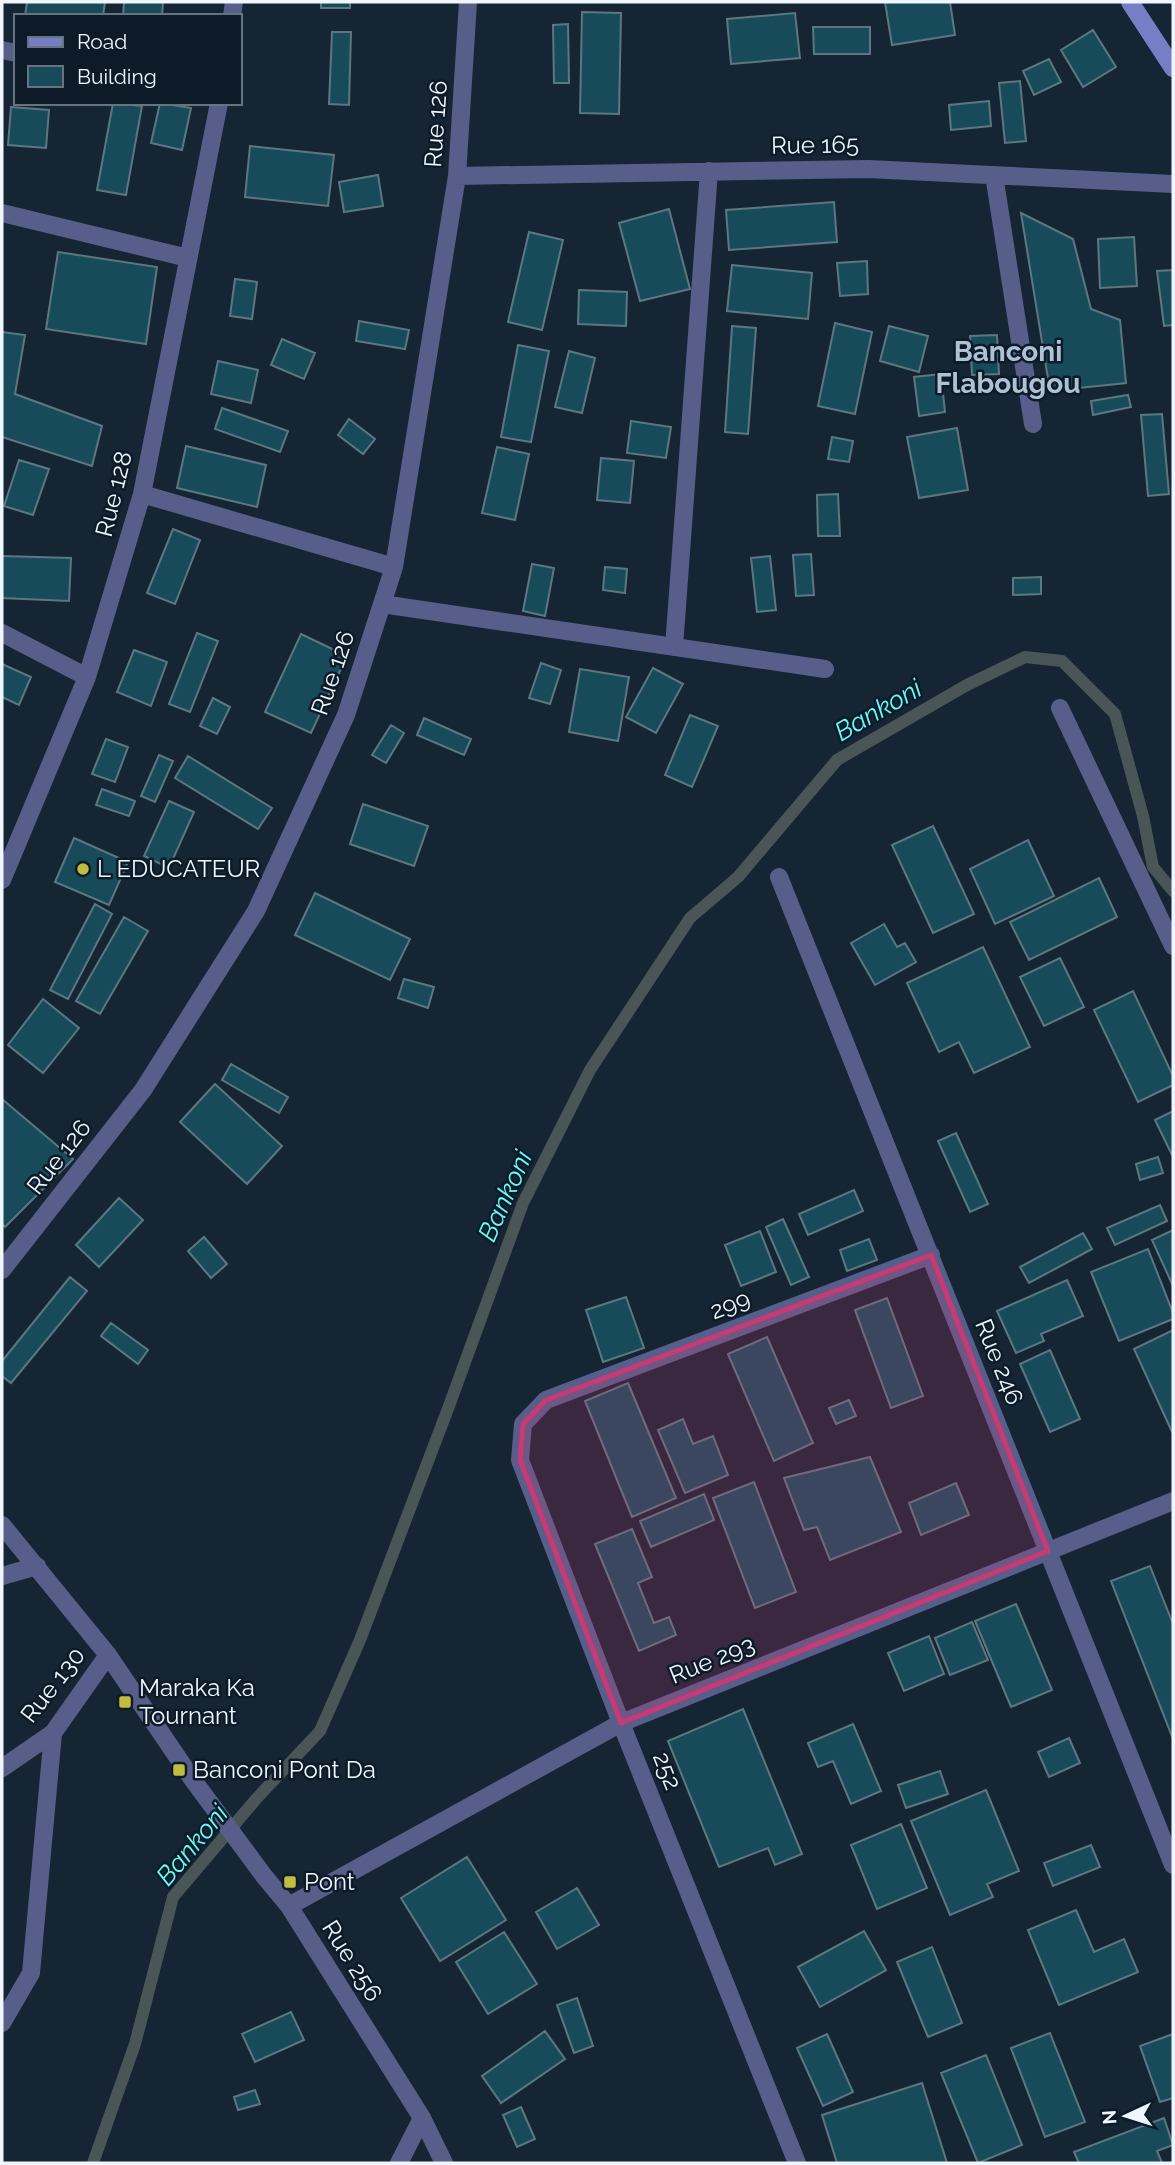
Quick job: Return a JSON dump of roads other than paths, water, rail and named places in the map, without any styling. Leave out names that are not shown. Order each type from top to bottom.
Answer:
[{"type":"main road","points":[[1130,2],[1173,68]]},
{"type":"street","name":"Rue 126","points":[[2,1270],[143,1090],[256,911],[346,715],[394,567],[457,176],[468,2]]},
{"type":"street","name":"Rue 128","points":[[2,880],[87,677],[142,494],[219,105]]},
{"type":"street","name":"Rue 165","points":[[457,176],[868,169],[1173,184]]},
{"type":"street","points":[[674,647],[709,171]]},
{"type":"street","points":[[994,175],[1033,424]]},
{"type":"street","points":[[2,214],[188,258]]},
{"type":"street","points":[[142,494],[394,567]]},
{"type":"street","points":[[382,604],[825,669]]},
{"type":"street","points":[[2,633],[87,677]]},
{"type":"street","points":[[1059,708],[1173,946]]},
{"type":"street","name":"Rue 246","points":[[779,877],[1173,1865]]},
{"type":"street","name":"299","points":[[546,1399],[931,1255]]},
{"type":"street","name":"252","points":[[546,1399],[523,1424],[520,1460],[621,1723],[797,2163]]},
{"type":"street","name":"Rue 293","points":[[289,1906],[621,1723],[1173,1501]]},
{"type":"street","name":"Rue 256","points":[[2,1525],[108,1655],[194,1780],[289,1906],[422,2118],[444,2163]]},
{"type":"street","points":[[2,1576],[37,1566]]},
{"type":"street","name":"Rue 130","points":[[2,1769],[53,1733],[108,1655]]},
{"type":"street","points":[[2,2023],[31,1973],[53,1733]]},
{"type":"street","points":[[399,2163],[422,2118]]},
{"type":"waterway","name":"Bankoni","points":[[93,2163],[135,2044],[173,1897],[257,1798],[320,1731],[360,1640],[523,1203],[590,1070],[690,918],[738,877],[837,760],[967,685],[1025,657],[1062,661],[1115,714],[1143,816],[1153,867],[1173,891]]},
{"type":"place","name":"L EDUCATEUR","points":[[83,869]]},
{"type":"place","name":"Maraka Ka Tournant","points":[[125,1702]]},
{"type":"place","name":"Banconi Pont Da","points":[[179,1770]]},
{"type":"place","name":"Pont","points":[[290,1882]]},
{"type":"district","name":"Banconi Flabougou","points":[[1008,367]]}]
